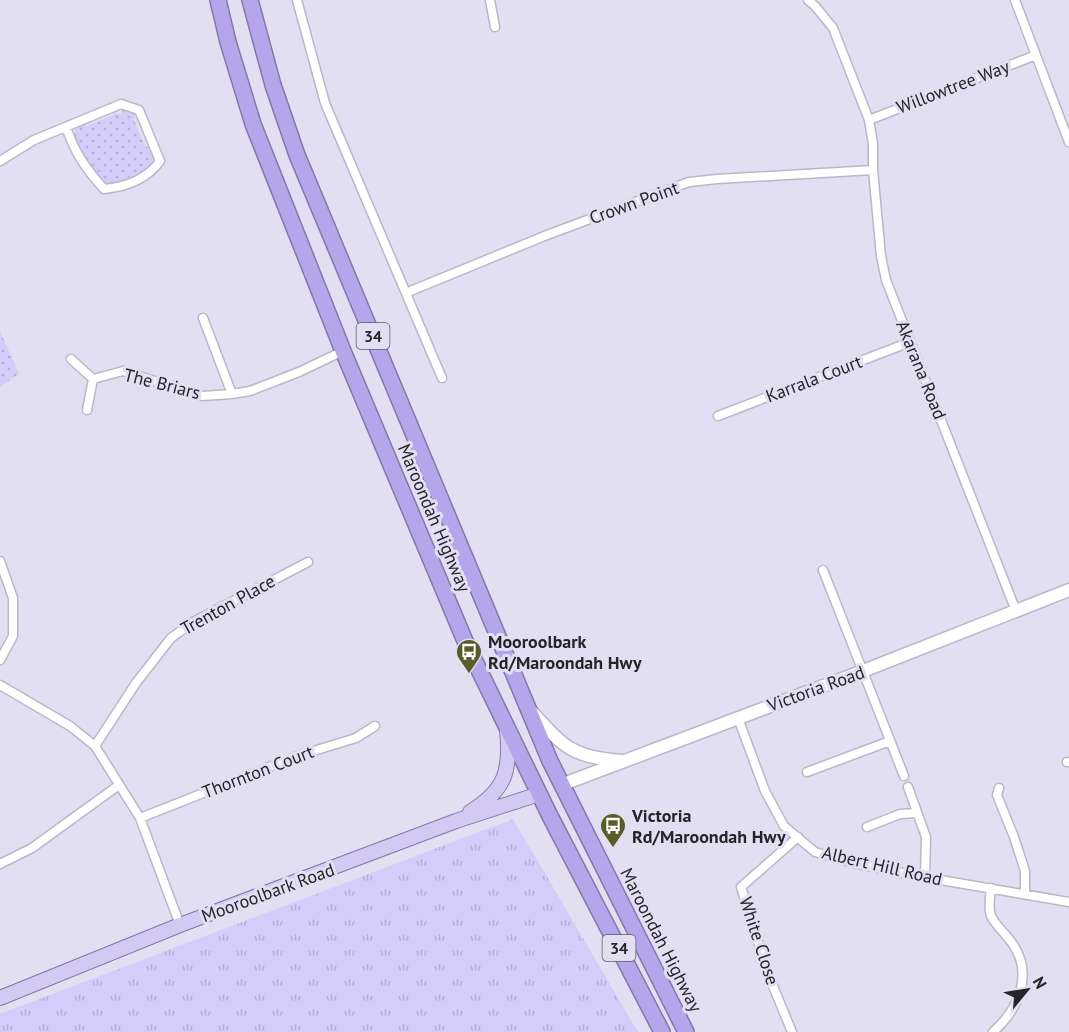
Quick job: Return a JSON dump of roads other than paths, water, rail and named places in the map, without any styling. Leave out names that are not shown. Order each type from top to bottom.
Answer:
[{"type":"highway","name":"Maroondah Highway","points":[[218,0],[253,124],[343,351],[465,641],[539,794],[662,1032]]},
{"type":"highway","name":"Maroondah Highway","points":[[253,3],[273,85],[297,155],[526,705],[561,785],[686,1032]]},
{"type":"highway","points":[[539,794],[561,785]]},
{"type":"main road","name":"Victoria Road","points":[[561,785],[1069,590]]},
{"type":"main road","points":[[526,705],[562,744],[574,752],[602,759],[626,761]]},
{"type":"main road","points":[[456,821],[491,798],[503,781],[509,752],[507,728]]},
{"type":"main road","name":"Mooroolbark Road","points":[[0,998],[180,925],[456,821],[539,794]]},
{"type":"street","points":[[297,0],[325,103],[408,292],[442,378]]},
{"type":"street","points":[[490,0],[495,27]]},
{"type":"street","name":"Akarana Road","points":[[808,0],[833,28],[869,120],[884,272],[1016,611]]},
{"type":"street","points":[[1015,0],[1066,124],[1069,142]]},
{"type":"street","name":"Willowtree Way","points":[[869,120],[1036,55]]},
{"type":"street","points":[[0,160],[34,140],[121,104],[139,110],[160,161],[152,171],[120,188],[104,189],[85,169],[73,148],[66,127]]},
{"type":"street","name":"Crown Point","points":[[408,292],[547,235],[689,182],[873,170]]},
{"type":"street","name":"The Briars","points":[[202,318],[232,394]]},
{"type":"street","name":"Karrala Court","points":[[718,416],[910,342]]},
{"type":"street","name":"The Briars","points":[[93,379],[123,371],[202,396],[232,394],[250,391],[299,372],[343,351]]},
{"type":"street","points":[[70,359],[93,379],[87,410]]},
{"type":"street","points":[[0,561],[13,598],[13,636],[0,660]]},
{"type":"street","name":"Trenton Place","points":[[95,746],[136,683],[171,638],[193,622],[308,562]]},
{"type":"street","points":[[824,570],[904,776]]},
{"type":"street","points":[[0,686],[70,726],[95,746],[140,818],[180,925]]},
{"type":"street","name":"Albert Hill Road","points":[[738,718],[765,791],[784,826],[816,852],[853,863],[1069,902]]},
{"type":"street","name":"Thornton Court","points":[[140,818],[297,756],[356,738],[375,726]]},
{"type":"street","points":[[807,772],[890,741]]},
{"type":"street","points":[[0,864],[32,848],[119,785]]},
{"type":"street","points":[[908,788],[926,837],[925,877]]},
{"type":"street","points":[[999,788],[997,795],[1025,871],[1025,894]]},
{"type":"street","points":[[867,827],[900,814],[917,813]]},
{"type":"street","name":"White Close","points":[[792,1032],[768,974],[741,887],[798,837]]},
{"type":"street","points":[[991,888],[991,916],[1020,956],[1024,974],[1015,1006],[1006,1020],[993,1032]]},
{"type":"place","name":"Mooroolbark Rd/Maroondah Hwy","points":[[469,675]]},
{"type":"place","name":"Victoria Rd/Maroondah Hwy","points":[[613,849]]}]
